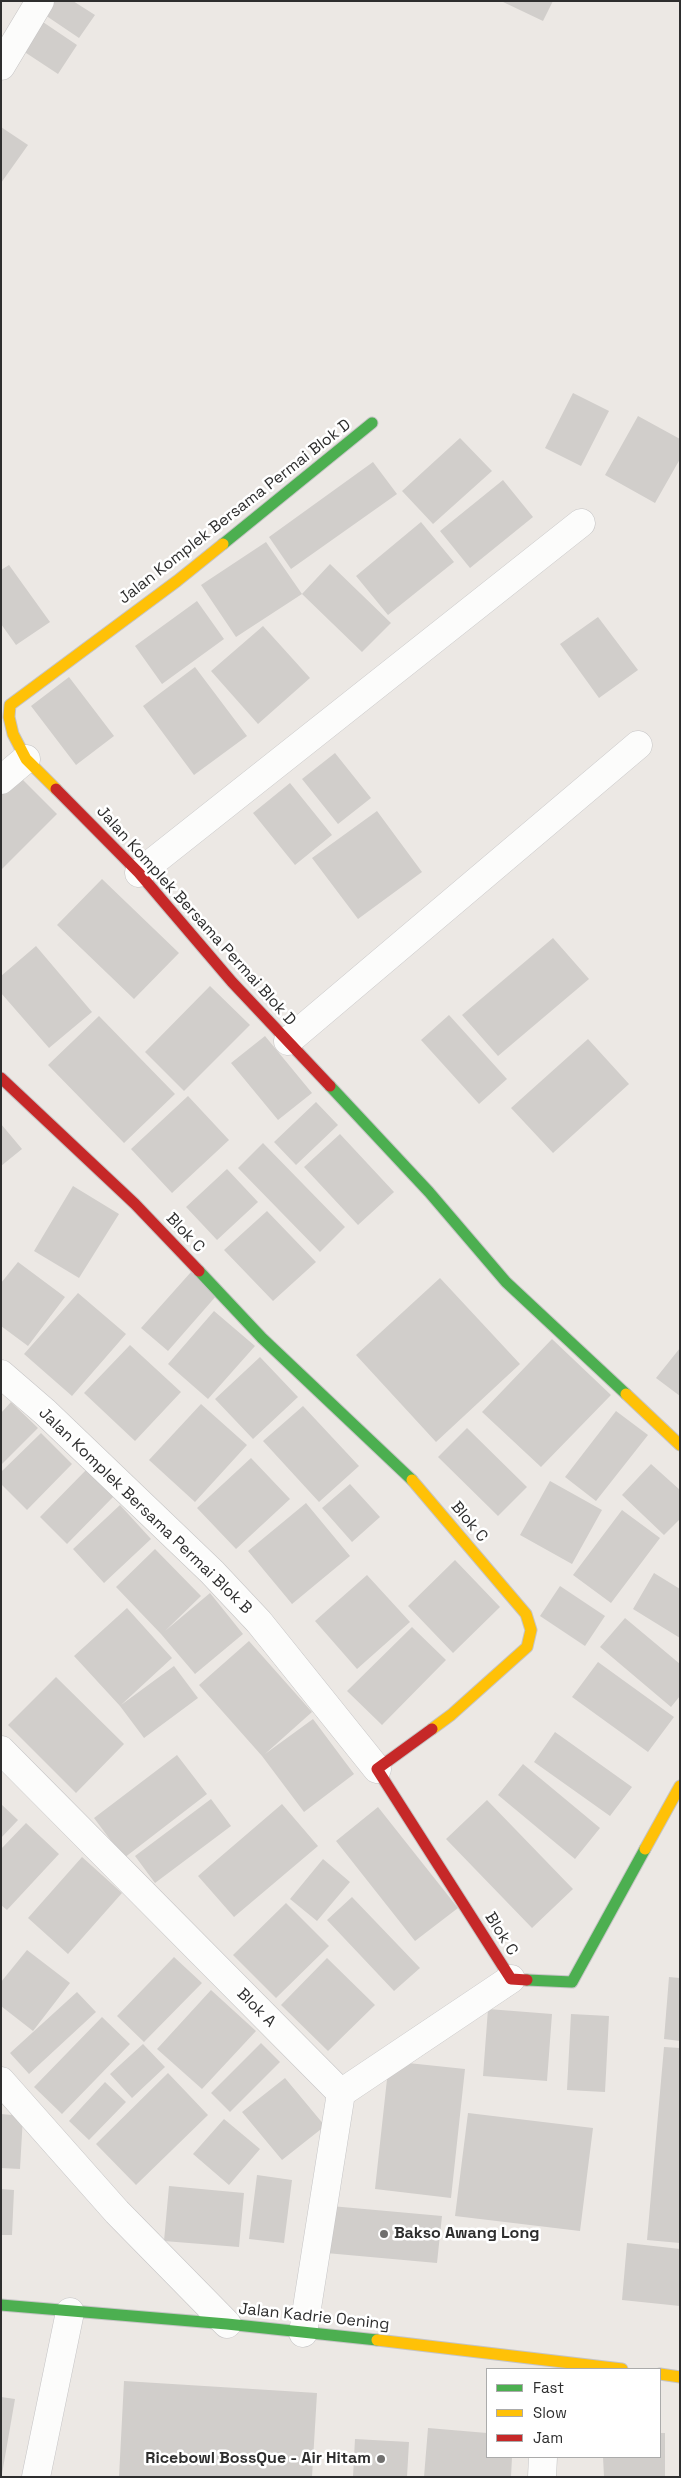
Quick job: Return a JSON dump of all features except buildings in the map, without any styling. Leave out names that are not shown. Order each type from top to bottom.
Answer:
[{"type":"street","points":[[4,63],[40,1]]},
{"type":"street","name":"Jalan Komplek Bersama Permai Blok D","points":[[372,423],[177,581],[10,705],[13,734],[26,759],[139,873],[232,982],[429,1192],[506,1282],[680,1445]]},
{"type":"street","points":[[139,873],[581,523]]},
{"type":"street","points":[[288,1041],[638,745]]},
{"type":"street","points":[[1,780],[26,759]]},
{"type":"street","name":"Blok C","points":[[1,1078],[135,1204],[262,1338],[410,1477],[526,1614],[531,1630],[527,1647],[451,1715],[377,1769],[511,1979],[572,1982],[680,1786]]},
{"type":"street","name":"Jalan Komplek Bersama Permai Blok B","points":[[1,1374],[45,1412],[212,1572],[259,1622],[377,1769]]},
{"type":"street","name":"Blok A","points":[[1,1750],[341,2093]]},
{"type":"street","points":[[303,2332],[341,2093],[511,1979]]},
{"type":"street","points":[[1,2081],[117,2212],[227,2324]]},
{"type":"street","name":"Jalan Kadrie Oening","points":[[1,2304],[70,2312],[303,2332],[548,2364],[607,2368]]},
{"type":"street","points":[[36,2477],[70,2312]]},
{"type":"street","points":[[661,2374],[680,2377]]},
{"type":"street","points":[[542,2477],[543,2458]]},
{"type":"traffic: fast","points":[[223,544],[372,423]]},
{"type":"traffic: fast","points":[[330,1086],[429,1192],[506,1282],[626,1394]]},
{"type":"traffic: fast","points":[[199,1271],[262,1338],[412,1480]]},
{"type":"traffic: fast","points":[[527,1980],[572,1982],[645,1849]]},
{"type":"traffic: fast","points":[[1,2305],[227,2324],[377,2340]]},
{"type":"traffic: slow","points":[[56,789],[26,759],[13,734],[9,717],[10,705],[177,581],[223,544]]},
{"type":"traffic: slow","points":[[626,1394],[680,1445]]},
{"type":"traffic: slow","points":[[412,1480],[526,1614],[531,1630],[527,1647],[451,1715],[432,1729]]},
{"type":"traffic: slow","points":[[645,1849],[680,1786]]},
{"type":"traffic: slow","points":[[377,2340],[614,2368]]},
{"type":"traffic: slow","points":[[661,2374],[680,2377]]},
{"type":"traffic: jam","points":[[56,789],[139,873],[232,982],[330,1086]]},
{"type":"traffic: jam","points":[[1,1078],[135,1204],[199,1271]]},
{"type":"traffic: jam","points":[[432,1729],[377,1769],[511,1979],[527,1980]]},
{"type":"place","name":"Bakso Awang Long","points":[[384,2234]]},
{"type":"place","name":"Ricebowl BossQue - Air Hitam","points":[[381,2459]]}]
